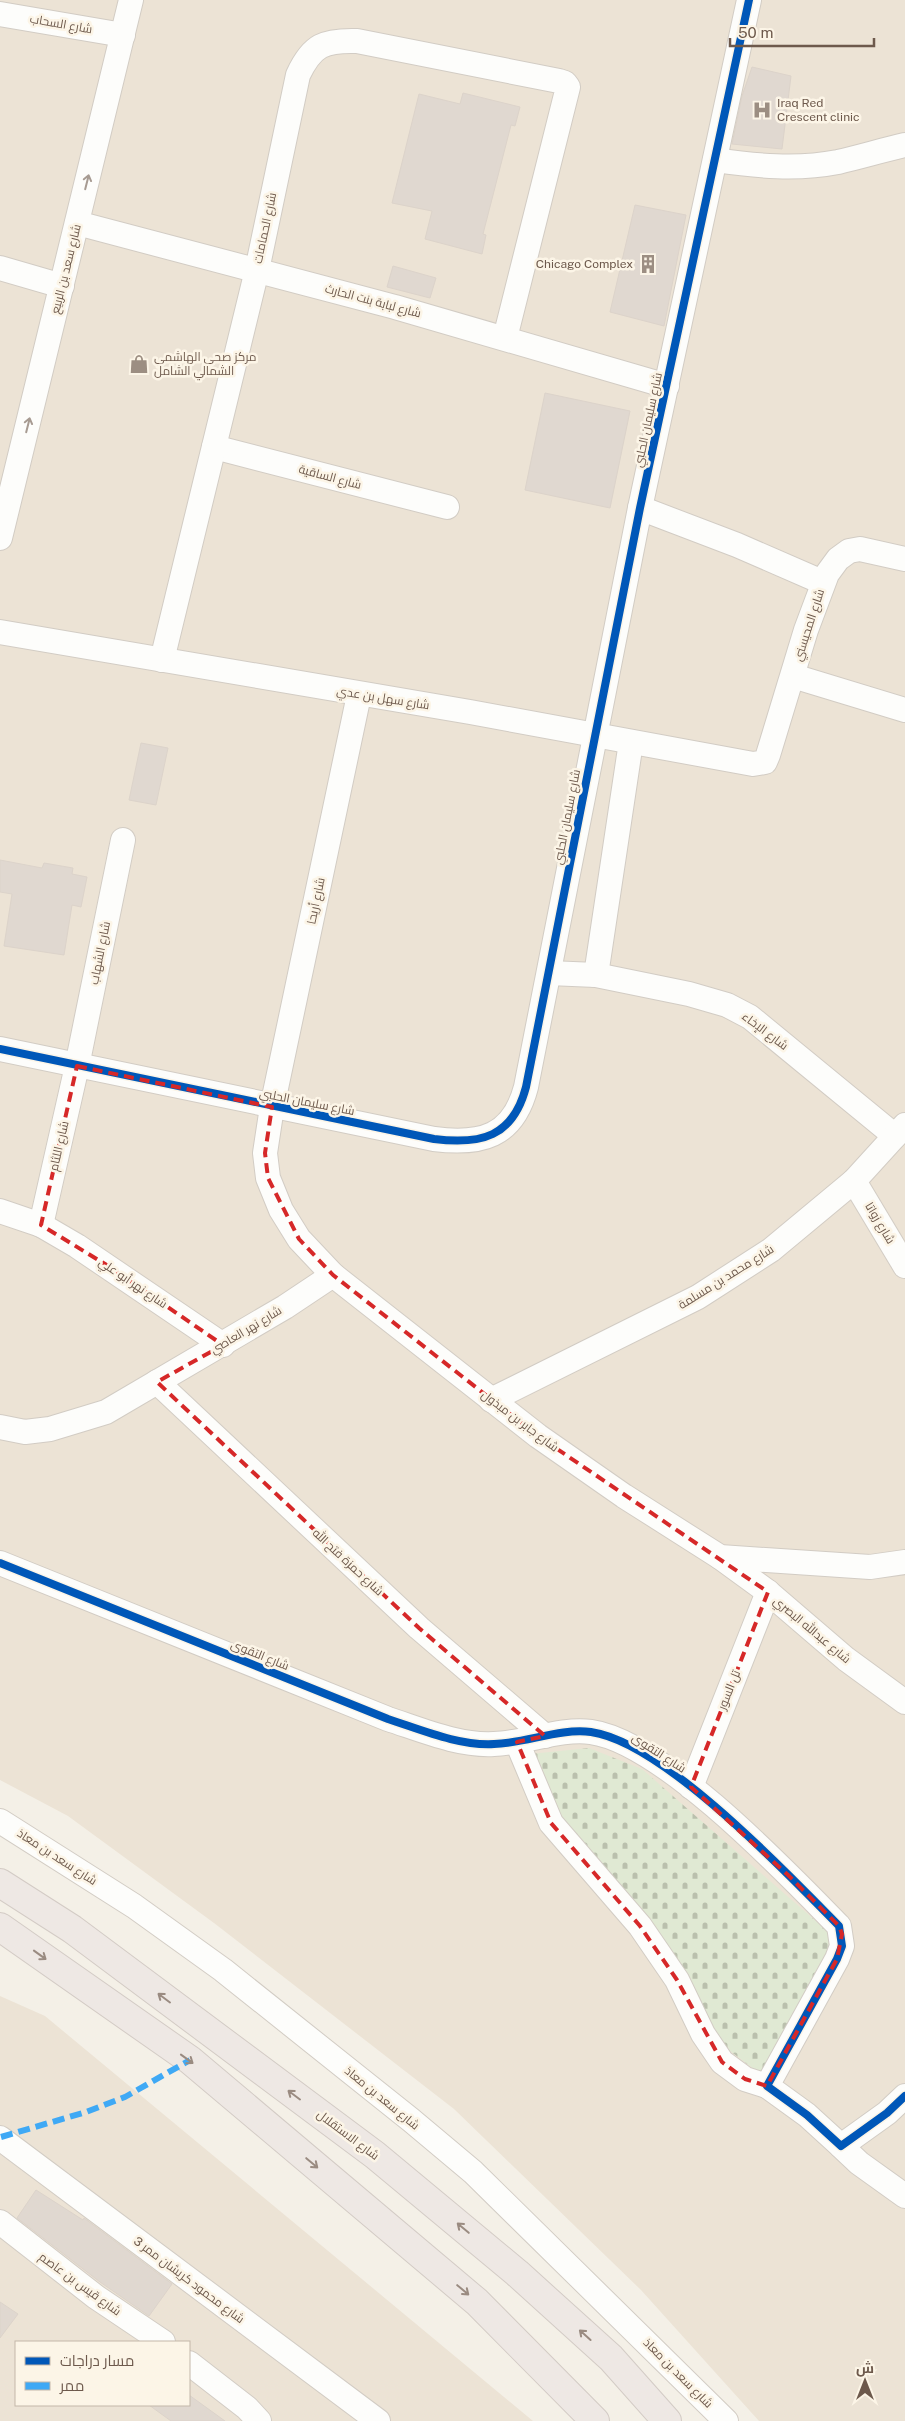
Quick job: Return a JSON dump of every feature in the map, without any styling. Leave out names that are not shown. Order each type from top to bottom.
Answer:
[{"type":"highway","name":"شارع الاستقلال","points":[[0,1883],[72,1929],[375,2155],[517,2273],[611,2358],[667,2421]]},
{"type":"highway","points":[[0,1927],[190,2060],[477,2302],[595,2421]]},
{"type":"highway","points":[[611,2358],[645,2383],[687,2421]]},
{"type":"street","name":"شارع سعد بن الربيع","points":[[0,538],[8,470],[62,286],[131,0]]},
{"type":"street","name":"شارع سليمان الحلبي","points":[[0,1049],[272,1107],[434,1139],[456,1142],[491,1136],[510,1121],[522,1102],[640,508],[749,0]]},
{"type":"street","name":"شارع السحاب","points":[[0,14],[123,35]]},
{"type":"street","name":"شارع الحمامات","points":[[162,660],[256,270],[298,75],[305,61],[316,48],[334,40],[356,41],[565,83],[568,92],[505,338]]},
{"type":"street","points":[[715,160],[761,166],[799,166],[837,162],[905,144]]},
{"type":"street","name":"شارع لبابة بنت الحارث","points":[[78,223],[505,338],[666,386]]},
{"type":"street","points":[[0,268],[62,286]]},
{"type":"street","name":"شارع الساقية","points":[[214,447],[447,507]]},
{"type":"street","points":[[640,508],[737,545],[822,582]]},
{"type":"street","name":"شارع المحيسني","points":[[765,762],[822,582],[838,560],[849,551],[860,549],[905,559]]},
{"type":"street","name":"شارع سهل بن عدي","points":[[0,632],[360,695],[470,712],[753,764],[765,762]]},
{"type":"street","points":[[793,676],[905,710]]},
{"type":"street","name":"شارع أريحا","points":[[272,1107],[360,695]]},
{"type":"street","points":[[596,975],[631,742]]},
{"type":"street","name":"شارع الشهاب","points":[[77,1066],[123,840]]},
{"type":"street","name":"شارع الإخاء","points":[[549,972],[596,975],[689,994],[727,1005],[750,1016],[900,1131]]},
{"type":"street","name":"شارع اللثام","points":[[40,1225],[77,1066]]},
{"type":"street","name":"شارع جابر بن مبذول","points":[[272,1107],[265,1153],[268,1178],[281,1210],[299,1239],[333,1275],[491,1400],[584,1468],[720,1557],[870,1567],[905,1562]]},
{"type":"street","name":"شارع محمد بن مسلمة","points":[[491,1400],[698,1297],[771,1250],[854,1181],[900,1131]]},
{"type":"street","name":"شارع زواتا","points":[[854,1181],[905,1266]]},
{"type":"street","name":"شارع نهر أبو علي","points":[[0,1211],[40,1225],[106,1264],[222,1344]]},
{"type":"street","name":"شارع نهر العاصي","points":[[0,1427],[25,1432],[50,1429],[106,1412],[285,1307],[333,1275]]},
{"type":"street","name":"شارع حمزة فتح الله","points":[[157,1382],[419,1628],[545,1736]]},
{"type":"street","name":"شارع عبدالله البصري","points":[[720,1557],[768,1592],[846,1659],[905,1702]]},
{"type":"street","name":"شارع التقوى","points":[[0,1562],[388,1719],[467,1742],[493,1744],[517,1742],[575,1731],[594,1733],[619,1740],[639,1751],[691,1787],[736,1826],[839,1926],[842,1934],[842,1946],[837,1959],[767,2086]]},
{"type":"street","name":"تل السور","points":[[691,1787],[768,1592]]},
{"type":"street","points":[[517,1742],[551,1823],[640,1926],[677,1980],[704,2034],[722,2062],[745,2079],[767,2086],[807,2115],[859,2163],[905,2196]]},
{"type":"street","name":"شارع سعد بن معاذ","points":[[0,1821],[134,1906],[223,1970],[411,2120],[473,2172],[726,2421]]},
{"type":"street","points":[[841,2146],[876,2121],[905,2096]]},
{"type":"street","name":"شارع محمود كريشان ممر 3","points":[[1,2137],[378,2421]]},
{"type":"street","name":"شارع قيس بن عاصم","points":[[2,2229],[96,2298],[160,2341]]},
{"type":"street","points":[[190,2364],[247,2408],[259,2421]]},
{"type":"highlighted area","points":[[77,1066],[272,1107],[265,1153],[268,1178],[299,1239],[333,1275],[538,1436],[768,1592],[691,1787],[788,1875],[839,1926],[842,1934],[837,1959],[767,2086],[745,2079],[722,2062],[677,1980],[640,1926],[551,1823],[517,1742],[545,1736],[419,1628],[157,1382],[223,1345],[105,1264],[41,1225]]},
{"type":"shaded area","points":[[0,0],[905,0],[905,2421],[759,2421],[641,2290],[454,2109],[214,1923],[68,1816],[0,1780]]},
{"type":"shaded area","points":[[0,1996],[45,2016],[533,2421],[0,2421]]},
{"type":"green space","points":[[589,1748],[642,1769],[833,1936],[834,1952],[820,1963],[763,2076],[713,2038],[629,1920],[557,1843],[530,1754]]},
{"type":"building","name":"Iraq Red Crescent clinic","points":[[752,67],[791,76],[782,149],[732,144],[742,96]]},
{"type":"building","points":[[463,93],[520,107],[515,126],[511,125],[483,234],[486,235],[482,254],[425,239],[432,211],[392,203],[419,94],[460,104]]},
{"type":"building","name":"Chicago Complex","points":[[635,205],[686,215],[664,326],[610,312]]},
{"type":"building","points":[[393,266],[436,278],[430,298],[387,287]]},
{"type":"building","points":[[545,393],[630,411],[610,508],[525,490]]},
{"type":"building","points":[[141,743],[168,748],[156,805],[129,800]]},
{"type":"building","points":[[0,860],[42,868],[44,863],[73,868],[72,874],[87,877],[81,907],[72,905],[64,955],[4,946],[12,894],[0,892]]},
{"type":"building","points":[[36,2190],[83,2220],[84,2218],[172,2284],[149,2316],[100,2282],[17,2218]]},
{"type":"building","points":[[0,2302],[18,2314],[0,2338]]},
{"type":"building","points":[[190,2396],[225,2421],[171,2421],[150,2406],[190,2406]]},
{"type":"marked path","points":[[1,2137],[86,2112],[125,2097],[190,2060]]},
{"type":"cycle path","points":[[0,1049],[434,1139],[451,1141],[480,1138],[493,1134],[504,1127],[513,1117],[526,1087],[640,508],[749,0]]},
{"type":"cycle path","points":[[0,1563],[388,1719],[454,1740],[494,1744],[567,1732],[591,1732],[620,1741],[653,1759],[687,1784],[757,1844],[839,1926],[842,1946],[837,1959],[767,2086],[807,2115],[841,2146],[887,2113],[905,2096]]},
{"type":"place","name":"Iraq Red Crescent clinic","points":[[762,110]]},
{"type":"place","name":"Chicago Complex","points":[[648,264]]},
{"type":"place","name":"مركز صحي الهاشمي الشمالي الشامل","points":[[139,364]]}]
